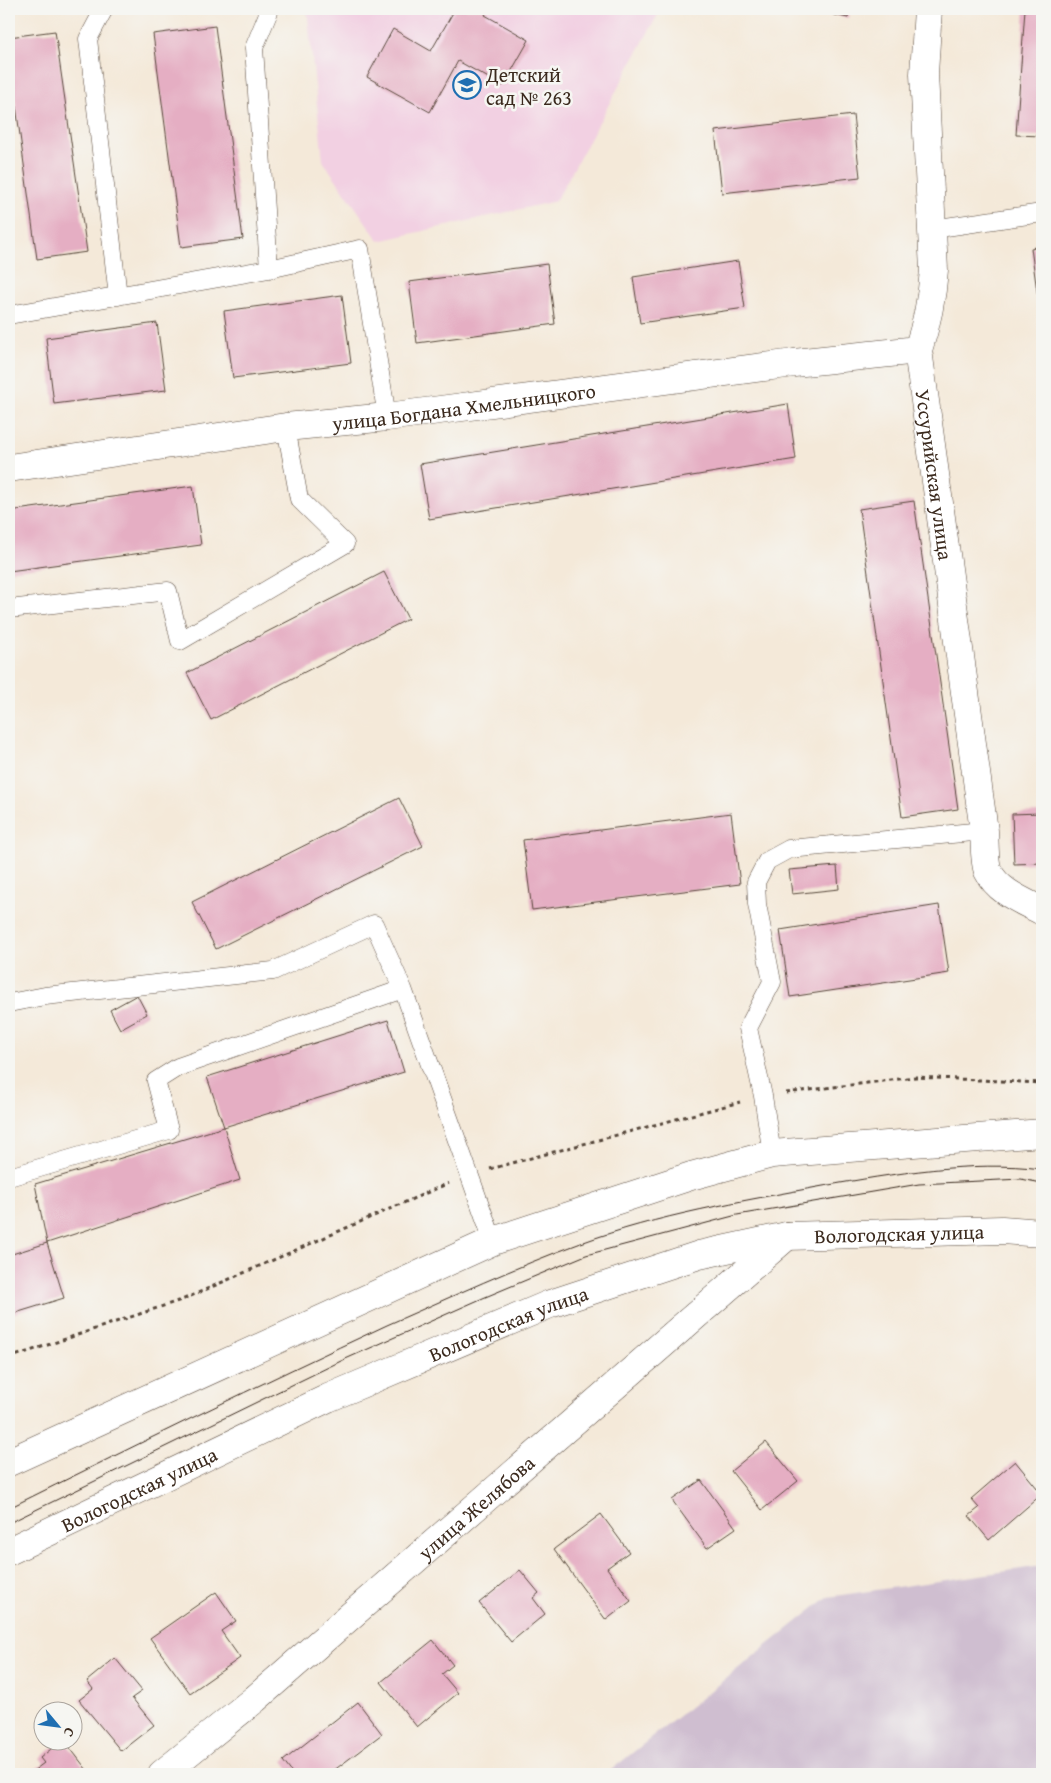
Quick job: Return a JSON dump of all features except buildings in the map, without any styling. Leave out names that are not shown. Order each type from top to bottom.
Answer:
[{"type":"street","name":"Уссурийская улица","points":[[928,9],[924,74],[934,270],[932,299],[927,323],[918,350],[988,870],[994,879],[1013,896],[1042,911]]},
{"type":"street","name":"улица Богдана Хмельницкого","points":[[9,468],[286,427],[387,417],[794,363],[918,350]]},
{"type":"street","points":[[9,1462],[493,1241],[691,1176],[772,1154],[1042,1133]]},
{"type":"street","name":"Вологодская улица","points":[[9,1551],[328,1398],[550,1304],[699,1255],[787,1236],[1002,1230],[1042,1233]]},
{"type":"street","name":"улица Желябова","points":[[162,1774],[255,1699],[787,1236]]},
{"type":"lane","points":[[104,9],[88,39],[118,296]]},
{"type":"lane","points":[[269,269],[254,48],[270,9]]},
{"type":"lane","points":[[932,229],[1042,213]]},
{"type":"lane","points":[[9,315],[269,269],[360,249],[387,417]]},
{"type":"lane","points":[[9,609],[168,591],[180,641],[345,544],[299,499],[286,427]]},
{"type":"lane","points":[[772,1154],[763,1096],[748,1028],[772,982],[757,904],[756,882],[766,861],[789,849],[984,831]]},
{"type":"lane","points":[[9,1003],[45,996],[272,970],[374,924],[403,989],[493,1241]]},
{"type":"lane","points":[[9,1177],[169,1130],[156,1081],[178,1067],[403,989]]},
{"type":"path","points":[[9,1358],[184,1299],[470,1174],[763,1096],[915,1076],[1042,1083]]},
{"type":"shaded area","name":"Детский сад № 263","points":[[307,9],[661,9],[556,201],[379,241],[323,161]]},
{"type":"shaded area","points":[[1042,1566],[1042,1774],[606,1774],[828,1597]]},
{"type":"tram line","points":[[9,1508],[197,1415],[387,1325],[483,1282],[610,1233],[640,1224],[731,1203],[877,1177],[960,1167],[988,1166],[1042,1169]]},
{"type":"tram line","points":[[9,1523],[341,1361],[586,1255],[737,1215],[919,1184],[1021,1179],[1042,1183]]},
{"type":"place","name":"Детский сад № 263","points":[[467,85]]}]
